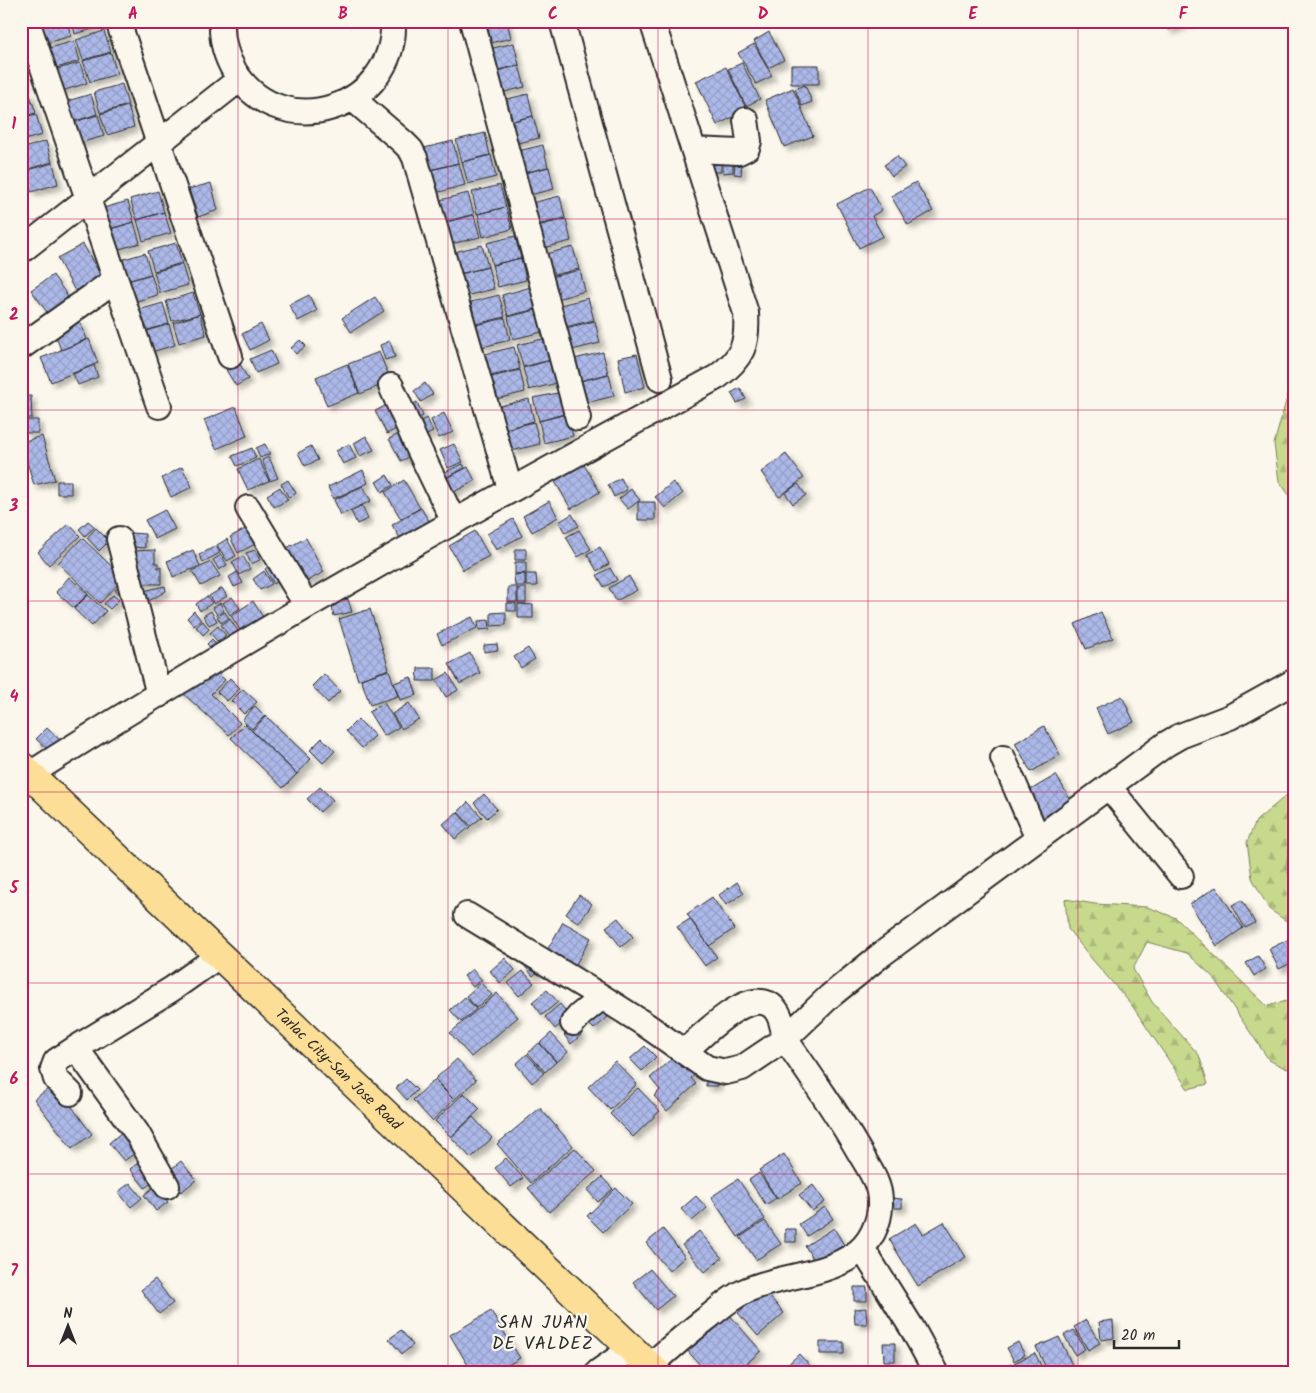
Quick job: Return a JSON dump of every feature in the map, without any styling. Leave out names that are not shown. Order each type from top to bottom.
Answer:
[{"type":"main road","name":"Tarlac City-San Jose Road","points":[[26,770],[646,1362]]},
{"type":"street","points":[[27,21],[159,406]]},
{"type":"street","points":[[118,21],[230,356]]},
{"type":"street","points":[[222,21],[224,48],[230,64],[240,79],[252,92],[268,102],[284,109],[302,112],[320,111],[337,107],[353,99],[367,88],[387,59],[392,41],[393,21]]},
{"type":"street","points":[[472,21],[578,418]]},
{"type":"street","points":[[562,21],[660,379]]},
{"type":"street","points":[[26,770],[159,695],[307,606],[510,489],[717,377],[730,368],[740,356],[747,338],[746,313],[652,21]]},
{"type":"street","points":[[21,250],[240,79]]},
{"type":"street","points":[[353,99],[403,142],[411,150],[415,158],[510,489]]},
{"type":"street","points":[[694,150],[739,152],[747,148],[749,141],[746,120]]},
{"type":"street","points":[[21,347],[115,280]]},
{"type":"street","points":[[391,386],[454,522]]},
{"type":"street","points":[[248,508],[307,606]]},
{"type":"street","points":[[118,539],[159,695]]},
{"type":"street","points":[[467,915],[602,997],[707,1068],[726,1072],[742,1068],[786,1039],[830,996],[861,971],[1174,739],[1230,717],[1295,681]]},
{"type":"street","points":[[1003,758],[1038,839]]},
{"type":"street","points":[[1109,786],[1181,876]]},
{"type":"street","points":[[70,1093],[56,1079],[53,1069],[56,1061],[172,989],[220,955]]},
{"type":"street","points":[[573,1023],[602,997]]},
{"type":"street","points":[[598,1372],[646,1362],[738,1295],[756,1287],[828,1267],[854,1256],[862,1248],[875,1228],[879,1216],[880,1201],[873,1175],[845,1127],[786,1039],[776,1010],[767,1004],[754,1002],[735,1009],[684,1052]]},
{"type":"street","points":[[76,1048],[137,1133],[168,1186]]},
{"type":"street","points":[[862,1248],[912,1328],[936,1372]]},
{"type":"green space","points":[[1295,392],[1295,503],[1279,481],[1274,444],[1288,394]]},
{"type":"green space","points":[[1288,794],[1295,797],[1295,839],[1290,844],[1286,867],[1295,892],[1295,927],[1269,909],[1252,878],[1247,842],[1256,821]]},
{"type":"green space","points":[[1065,899],[1095,904],[1147,907],[1176,918],[1267,1006],[1295,999],[1295,1066],[1287,1069],[1269,1060],[1212,976],[1187,953],[1147,942],[1133,969],[1152,1002],[1199,1055],[1208,1084],[1188,1089],[1131,1004],[1068,929]]},
{"type":"building","points":[[43,21],[67,21],[71,36],[43,44],[37,23]]},
{"type":"building","points":[[72,21],[102,21],[103,26],[75,34]]},
{"type":"building","points":[[507,21],[511,38],[482,45],[477,23]]},
{"type":"building","points":[[1165,21],[1189,21],[1169,30]]},
{"type":"building","points":[[104,31],[111,52],[83,60],[76,40]]},
{"type":"building","points":[[769,32],[784,60],[768,68],[754,41]]},
{"type":"building","points":[[74,41],[80,61],[53,69],[46,49]]},
{"type":"building","points":[[514,43],[519,65],[490,72],[485,50]]},
{"type":"building","points":[[754,44],[772,76],[756,84],[738,53]]},
{"type":"building","points":[[111,53],[117,74],[90,82],[83,61]]},
{"type":"building","points":[[80,63],[87,83],[59,92],[53,70]]},
{"type":"building","points":[[742,63],[760,99],[746,106],[728,69]]},
{"type":"building","points":[[21,65],[27,85],[21,87]]},
{"type":"building","points":[[519,65],[525,87],[496,94],[491,73]]},
{"type":"building","points":[[791,65],[819,65],[819,84],[791,84]]},
{"type":"building","points":[[726,67],[747,110],[717,125],[696,81]]},
{"type":"building","points":[[122,84],[128,105],[100,113],[94,92]]},
{"type":"building","points":[[805,85],[812,102],[802,106],[795,89]]},
{"type":"building","points":[[793,88],[813,136],[784,147],[765,100]]},
{"type":"building","points":[[29,92],[36,113],[21,117],[21,95]]},
{"type":"building","points":[[91,94],[97,114],[70,123],[64,102]]},
{"type":"building","points":[[528,94],[533,116],[505,123],[499,101]]},
{"type":"building","points":[[128,106],[134,127],[107,135],[100,114]]},
{"type":"building","points":[[36,114],[42,135],[21,141],[21,118]]},
{"type":"building","points":[[98,115],[104,136],[76,144],[70,123]]},
{"type":"building","points":[[533,116],[539,138],[510,145],[505,123]]},
{"type":"building","points":[[485,133],[490,155],[462,162],[456,140]]},
{"type":"building","points":[[46,141],[52,162],[25,170],[21,159],[21,149]]},
{"type":"building","points":[[453,141],[458,163],[430,170],[424,148]]},
{"type":"building","points":[[543,145],[548,167],[520,174],[514,152]]},
{"type":"building","points":[[491,155],[496,177],[468,184],[462,162]]},
{"type":"building","points":[[897,156],[905,167],[892,176],[884,165]]},
{"type":"building","points":[[709,158],[721,158],[721,172],[710,172]]},
{"type":"building","points":[[733,160],[733,172],[723,173],[723,161]]},
{"type":"building","points":[[735,162],[742,162],[741,175],[734,174]]},
{"type":"building","points":[[53,163],[58,184],[31,192],[25,171]]},
{"type":"building","points":[[459,163],[465,185],[436,193],[431,170]]},
{"type":"building","points":[[549,167],[554,189],[526,196],[520,174]]},
{"type":"building","points":[[916,182],[933,211],[908,225],[891,196]]},
{"type":"building","points":[[211,183],[218,210],[198,217],[189,189]]},
{"type":"building","points":[[500,185],[506,207],[477,214],[472,192]]},
{"type":"building","points":[[870,187],[882,210],[872,216],[883,236],[859,248],[837,204]]},
{"type":"building","points":[[158,191],[164,212],[137,220],[130,199]]},
{"type":"building","points":[[468,193],[474,214],[445,222],[440,200]]},
{"type":"building","points":[[560,196],[565,218],[537,225],[531,203]]},
{"type":"building","points":[[128,201],[134,222],[106,230],[100,209]]},
{"type":"building","points":[[506,207],[512,229],[483,237],[478,214]]},
{"type":"building","points":[[164,212],[171,233],[143,241],[137,220]]},
{"type":"building","points":[[474,215],[480,237],[451,244],[446,222]]},
{"type":"building","points":[[566,219],[571,241],[543,248],[537,226]]},
{"type":"building","points":[[134,222],[140,243],[113,251],[107,230]]},
{"type":"building","points":[[515,236],[521,258],[492,265],[487,243]]},
{"type":"building","points":[[176,243],[182,263],[154,271],[148,251]]},
{"type":"building","points":[[83,244],[101,276],[75,291],[57,258]]},
{"type":"building","points":[[482,245],[488,267],[459,274],[454,252]]},
{"type":"building","points":[[573,247],[579,269],[550,276],[545,254]]},
{"type":"building","points":[[145,253],[151,274],[124,282],[117,261]]},
{"type":"building","points":[[521,258],[526,280],[498,287],[492,265]]},
{"type":"building","points":[[182,264],[188,285],[160,293],[154,272]]},
{"type":"building","points":[[488,267],[494,289],[465,296],[460,274]]},
{"type":"building","points":[[580,270],[585,291],[557,299],[551,277]]},
{"type":"building","points":[[151,274],[158,295],[130,303],[124,282]]},
{"type":"building","points":[[53,275],[71,301],[49,315],[31,290]]},
{"type":"building","points":[[531,287],[536,309],[508,316],[502,295]]},
{"type":"building","points":[[193,293],[200,314],[172,321],[166,301]]},
{"type":"building","points":[[309,295],[317,311],[298,321],[289,305]]},
{"type":"building","points":[[499,295],[505,317],[476,324],[471,302]]},
{"type":"building","points":[[375,297],[384,311],[351,332],[342,318]]},
{"type":"building","points":[[588,298],[594,320],[565,327],[560,305]]},
{"type":"building","points":[[163,303],[169,324],[141,332],[135,311]]},
{"type":"building","points":[[536,310],[542,332],[513,339],[508,317]]},
{"type":"building","points":[[200,314],[206,335],[179,343],[173,323]]},
{"type":"building","points":[[505,318],[510,340],[482,347],[476,325]]},
{"type":"building","points":[[80,321],[87,339],[61,350],[54,331]]},
{"type":"building","points":[[595,321],[600,343],[572,350],[566,328]]},
{"type":"building","points":[[169,324],[175,345],[148,353],[141,333]]},
{"type":"building","points":[[261,324],[269,340],[250,350],[242,334]]},
{"type":"building","points":[[546,338],[551,360],[523,367],[517,345]]},
{"type":"building","points":[[89,339],[98,363],[51,382],[41,358]]},
{"type":"building","points":[[300,340],[306,346],[296,354],[291,348]]},
{"type":"building","points":[[390,341],[395,357],[385,360],[380,345]]},
{"type":"building","points":[[514,347],[520,369],[491,376],[485,354]]},
{"type":"building","points":[[271,350],[277,364],[256,373],[250,359]]},
{"type":"building","points":[[379,352],[391,381],[360,394],[348,364]]},
{"type":"building","points":[[603,352],[608,374],[580,381],[574,359]]},
{"type":"building","points":[[637,354],[645,387],[625,392],[618,358]]},
{"type":"building","points":[[551,360],[557,383],[529,390],[523,368]]},
{"type":"building","points":[[239,362],[248,379],[236,386],[226,370]]},
{"type":"building","points":[[347,364],[359,393],[327,406],[316,377]]},
{"type":"building","points":[[94,365],[98,377],[78,385],[73,374]]},
{"type":"building","points":[[520,370],[525,392],[497,399],[491,377]]},
{"type":"building","points":[[609,374],[614,396],[586,403],[580,381]]},
{"type":"building","points":[[425,383],[433,394],[421,402],[414,391]]},
{"type":"building","points":[[740,388],[746,399],[737,403],[731,393]]},
{"type":"building","points":[[562,392],[567,413],[539,421],[533,398]]},
{"type":"building","points":[[21,396],[31,396],[32,418],[21,418]]},
{"type":"building","points":[[529,399],[534,421],[505,429],[500,406]]},
{"type":"building","points":[[417,402],[423,416],[410,422],[404,408]]},
{"type":"building","points":[[391,403],[403,425],[387,434],[375,411]]},
{"type":"building","points":[[236,407],[247,436],[216,449],[204,420]]},
{"type":"building","points":[[444,413],[453,432],[439,438],[431,420]]},
{"type":"building","points":[[567,414],[573,436],[544,443],[539,421]]},
{"type":"building","points":[[427,418],[433,432],[420,438],[414,424]]},
{"type":"building","points":[[24,420],[38,420],[38,433],[25,433]]},
{"type":"building","points":[[534,422],[540,444],[511,451],[506,429]]},
{"type":"building","points":[[405,431],[417,453],[401,461],[389,439]]},
{"type":"building","points":[[42,436],[55,480],[34,485],[21,442]]},
{"type":"building","points":[[366,436],[374,450],[360,456],[354,443]]},
{"type":"building","points":[[265,444],[270,454],[260,458],[256,448]]},
{"type":"building","points":[[349,444],[356,458],[343,464],[336,451]]},
{"type":"building","points":[[454,444],[463,462],[448,468],[440,450]]},
{"type":"building","points":[[311,446],[318,460],[305,466],[298,453]]},
{"type":"building","points":[[252,448],[256,458],[237,466],[232,456]]},
{"type":"building","points":[[786,454],[804,478],[779,497],[761,472]]},
{"type":"building","points":[[269,457],[278,478],[270,481],[262,460]]},
{"type":"building","points":[[259,459],[269,481],[248,490],[238,469]]},
{"type":"building","points":[[583,463],[600,492],[571,509],[554,480]]},
{"type":"building","points":[[463,464],[465,468],[438,481],[436,476]]},
{"type":"building","points":[[182,467],[192,487],[171,497],[162,478]]},
{"type":"building","points":[[468,467],[475,481],[444,497],[437,483]]},
{"type":"building","points":[[363,470],[368,483],[333,499],[328,487]]},
{"type":"building","points":[[387,475],[393,485],[382,492],[376,482]]},
{"type":"building","points":[[621,478],[627,490],[614,497],[608,485]]},
{"type":"building","points":[[288,480],[296,493],[289,498],[281,484]]},
{"type":"building","points":[[404,480],[420,508],[401,519],[385,492]]},
{"type":"building","points":[[57,481],[71,481],[71,494],[57,494]]},
{"type":"building","points":[[673,482],[683,493],[665,508],[655,497]]},
{"type":"building","points":[[798,484],[806,495],[793,504],[785,493]]},
{"type":"building","points":[[363,486],[371,501],[341,515],[334,500]]},
{"type":"building","points":[[280,487],[288,500],[274,507],[267,495]]},
{"type":"building","points":[[631,489],[640,500],[628,509],[619,499]]},
{"type":"building","points":[[549,501],[558,517],[532,532],[523,516]]},
{"type":"building","points":[[638,502],[655,502],[655,520],[638,520]]},
{"type":"building","points":[[362,505],[368,519],[357,524],[351,511]]},
{"type":"building","points":[[421,508],[429,521],[400,538],[392,525]]},
{"type":"building","points":[[165,510],[175,529],[155,539],[145,520]]},
{"type":"building","points":[[572,514],[579,526],[565,533],[559,522]]},
{"type":"building","points":[[513,519],[522,536],[496,550],[487,534]]},
{"type":"building","points":[[88,521],[95,527],[85,536],[79,529]]},
{"type":"building","points":[[69,524],[80,536],[49,565],[38,552]]},
{"type":"building","points":[[249,527],[257,543],[238,553],[230,537]]},
{"type":"building","points":[[96,528],[109,541],[99,551],[87,538]]},
{"type":"building","points":[[579,530],[591,549],[578,557],[566,537]]},
{"type":"building","points":[[475,531],[489,556],[463,570],[449,546]]},
{"type":"building","points":[[131,533],[145,534],[145,548],[131,547]]},
{"type":"building","points":[[82,538],[124,578],[100,603],[58,563]]},
{"type":"building","points":[[306,538],[324,572],[300,585],[281,551]]},
{"type":"building","points":[[227,539],[236,556],[227,561],[217,545]]},
{"type":"building","points":[[216,546],[220,553],[203,562],[199,555]]},
{"type":"building","points":[[600,547],[609,564],[597,571],[587,554]]},
{"type":"building","points":[[515,549],[526,549],[526,560],[515,560]]},
{"type":"building","points":[[155,550],[155,563],[158,563],[158,568],[161,567],[161,584],[132,584],[132,551]]},
{"type":"building","points":[[193,550],[200,566],[173,577],[167,561]]},
{"type":"building","points":[[255,550],[260,560],[251,564],[246,553]]},
{"type":"building","points":[[221,555],[227,565],[219,570],[213,560]]},
{"type":"building","points":[[243,556],[250,569],[239,575],[232,562]]},
{"type":"building","points":[[211,562],[220,576],[201,586],[192,571]]},
{"type":"building","points":[[515,562],[526,562],[526,573],[515,574]]},
{"type":"building","points":[[274,563],[284,577],[274,584],[265,569]]},
{"type":"building","points":[[610,568],[617,580],[604,587],[597,575]]},
{"type":"building","points":[[264,571],[272,584],[260,590],[253,579]]},
{"type":"building","points":[[237,572],[243,583],[234,587],[229,577]]},
{"type":"building","points":[[525,574],[525,586],[515,586],[514,575]]},
{"type":"building","points":[[526,574],[536,574],[537,586],[526,586]]},
{"type":"building","points":[[629,576],[637,590],[616,601],[609,588]]},
{"type":"building","points":[[69,577],[88,594],[74,608],[56,592]]},
{"type":"building","points":[[123,584],[130,594],[122,599],[115,590]]},
{"type":"building","points":[[165,586],[166,591],[149,601],[143,591]]},
{"type":"building","points":[[508,587],[517,587],[517,602],[508,602]]},
{"type":"building","points":[[222,588],[227,596],[214,604],[209,596]]},
{"type":"building","points":[[518,588],[526,588],[526,603],[518,603]]},
{"type":"building","points":[[88,595],[106,611],[92,626],[74,609]]},
{"type":"building","points":[[113,595],[119,600],[110,609],[104,604]]},
{"type":"building","points":[[207,596],[212,603],[200,611],[196,604]]},
{"type":"building","points":[[232,597],[240,608],[230,615],[223,603]]},
{"type":"building","points":[[348,599],[352,612],[334,616],[331,603]]},
{"type":"building","points":[[253,601],[266,622],[244,636],[231,616]]},
{"type":"building","points":[[220,603],[224,611],[217,615],[213,608]]},
{"type":"building","points":[[507,603],[516,603],[516,611],[507,611]]},
{"type":"building","points":[[518,604],[533,605],[533,618],[518,618]]},
{"type":"building","points":[[370,609],[389,669],[358,680],[339,619]]},
{"type":"building","points":[[194,611],[201,620],[194,626],[187,618]]},
{"type":"building","points":[[211,611],[217,621],[209,625],[203,616]]},
{"type":"building","points":[[225,612],[229,618],[221,623],[217,617]]},
{"type":"building","points":[[506,612],[506,625],[491,626],[491,613]]},
{"type":"building","points":[[1101,612],[1113,638],[1086,649],[1075,624]]},
{"type":"building","points":[[472,617],[477,628],[442,645],[437,634]]},
{"type":"building","points":[[230,619],[241,636],[233,642],[221,625]]},
{"type":"building","points":[[489,620],[490,629],[479,630],[478,621]]},
{"type":"building","points":[[203,621],[209,629],[203,635],[196,627]]},
{"type":"building","points":[[218,626],[226,635],[218,642],[210,633]]},
{"type":"building","points":[[212,639],[219,648],[214,652],[207,644]]},
{"type":"building","points":[[497,644],[498,650],[484,652],[484,645]]},
{"type":"building","points":[[528,648],[535,659],[521,668],[514,657]]},
{"type":"building","points":[[470,653],[480,673],[460,684],[449,664]]},
{"type":"building","points":[[211,667],[225,680],[211,694],[240,723],[229,735],[178,689]]},
{"type":"building","points":[[418,668],[435,668],[435,681],[417,681]]},
{"type":"building","points":[[389,670],[398,696],[370,705],[361,679]]},
{"type":"building","points":[[448,673],[458,690],[446,697],[436,680]]},
{"type":"building","points":[[324,674],[340,691],[328,703],[312,686]]},
{"type":"building","points":[[411,677],[417,695],[400,700],[394,683]]},
{"type":"building","points":[[230,678],[240,688],[227,701],[217,692]]},
{"type":"building","points":[[243,689],[257,702],[244,714],[231,701]]},
{"type":"building","points":[[1122,696],[1134,722],[1108,734],[1096,708]]},
{"type":"building","points":[[384,703],[399,727],[384,736],[369,712]]},
{"type":"building","points":[[409,703],[419,719],[402,729],[392,714]]},
{"type":"building","points":[[255,706],[265,716],[252,729],[242,720]]},
{"type":"building","points":[[266,716],[311,759],[297,774],[252,731]]},
{"type":"building","points":[[358,719],[375,736],[362,748],[346,731]]},
{"type":"building","points":[[245,724],[297,774],[283,788],[231,738]]},
{"type":"building","points":[[1044,726],[1060,755],[1031,772],[1015,743]]},
{"type":"building","points":[[47,728],[61,741],[50,752],[36,739]]},
{"type":"building","points":[[322,738],[335,751],[323,763],[310,750]]},
{"type":"building","points":[[1056,775],[1073,804],[1044,821],[1027,792]]},
{"type":"building","points":[[320,787],[333,800],[320,812],[307,799]]},
{"type":"building","points":[[484,794],[497,809],[487,818],[474,803]]},
{"type":"building","points":[[468,802],[482,817],[471,826],[458,812]]},
{"type":"building","points":[[457,812],[470,827],[455,839],[443,824]]},
{"type":"building","points":[[737,882],[744,893],[726,905],[719,895]]},
{"type":"building","points":[[1216,887],[1243,928],[1217,946],[1190,904]]},
{"type":"building","points":[[579,895],[592,904],[579,923],[566,914]]},
{"type":"building","points":[[712,897],[734,929],[709,946],[687,914]]},
{"type":"building","points":[[1242,900],[1255,923],[1245,928],[1232,905]]},
{"type":"building","points":[[618,918],[633,937],[621,947],[606,927]]},
{"type":"building","points":[[690,919],[717,957],[705,966],[677,927]]},
{"type":"building","points":[[563,922],[591,938],[572,971],[545,954]]},
{"type":"building","points":[[1289,939],[1295,951],[1295,961],[1279,969],[1269,949]]},
{"type":"building","points":[[1258,956],[1266,969],[1254,976],[1246,963]]},
{"type":"building","points":[[531,957],[541,969],[533,976],[523,964]]},
{"type":"building","points":[[505,958],[515,970],[500,983],[490,971]]},
{"type":"building","points":[[472,969],[482,980],[473,987],[464,976]]},
{"type":"building","points":[[523,971],[534,983],[519,996],[508,983]]},
{"type":"building","points":[[481,983],[492,995],[476,1008],[466,996]]},
{"type":"building","points":[[547,990],[558,1002],[542,1015],[532,1002]]},
{"type":"building","points":[[497,993],[518,1017],[471,1057],[450,1033]]},
{"type":"building","points":[[465,997],[476,1009],[461,1022],[450,1010]]},
{"type":"building","points":[[560,1004],[570,1016],[555,1029],[545,1017]]},
{"type":"building","points":[[597,1004],[609,1016],[594,1029],[583,1018]]},
{"type":"building","points":[[575,1026],[582,1034],[571,1044],[564,1035]]},
{"type":"building","points":[[551,1033],[568,1052],[557,1062],[540,1043]]},
{"type":"building","points":[[539,1043],[556,1062],[545,1072],[528,1053]]},
{"type":"building","points":[[645,1046],[656,1057],[642,1071],[630,1059]]},
{"type":"building","points":[[679,1052],[698,1072],[691,1078],[696,1084],[667,1111],[654,1096],[660,1090],[650,1078]]},
{"type":"building","points":[[527,1054],[544,1073],[532,1083],[516,1064]]},
{"type":"building","points":[[457,1059],[476,1080],[454,1100],[435,1079]]},
{"type":"building","points":[[615,1061],[637,1084],[610,1110],[588,1087]]},
{"type":"building","points":[[706,1073],[717,1073],[717,1086],[706,1086]]},
{"type":"building","points":[[406,1079],[417,1090],[407,1100],[396,1088]]},
{"type":"building","points":[[434,1080],[454,1100],[432,1121],[413,1100]]},
{"type":"building","points":[[55,1084],[92,1134],[72,1149],[34,1099]]},
{"type":"building","points":[[638,1088],[660,1111],[633,1137],[610,1114]]},
{"type":"building","points":[[464,1093],[480,1109],[451,1137],[435,1121]]},
{"type":"building","points":[[540,1108],[573,1146],[531,1183],[497,1144]]},
{"type":"building","points":[[473,1117],[492,1138],[471,1158],[451,1137]]},
{"type":"building","points":[[123,1131],[139,1150],[124,1161],[109,1143]]},
{"type":"building","points":[[575,1148],[596,1171],[549,1212],[528,1188]]},
{"type":"building","points":[[784,1154],[802,1183],[777,1199],[759,1170]]},
{"type":"building","points":[[144,1158],[159,1176],[145,1188],[130,1169]]},
{"type":"building","points":[[506,1158],[523,1178],[511,1187],[495,1168]]},
{"type":"building","points":[[181,1161],[196,1180],[181,1192],[166,1173]]},
{"type":"building","points":[[759,1173],[776,1198],[766,1205],[749,1180]]},
{"type":"building","points":[[602,1177],[613,1189],[598,1202],[587,1190]]},
{"type":"building","points":[[738,1179],[765,1219],[738,1237],[711,1197]]},
{"type":"building","points":[[130,1183],[142,1198],[131,1207],[118,1192]]},
{"type":"building","points":[[813,1185],[825,1202],[812,1211],[799,1195]]},
{"type":"building","points":[[155,1186],[168,1202],[156,1211],[144,1195]]},
{"type":"building","points":[[616,1188],[632,1204],[603,1232],[587,1216]]},
{"type":"building","points":[[696,1196],[707,1208],[692,1221],[681,1209]]},
{"type":"building","points":[[891,1198],[902,1199],[902,1208],[891,1208]]},
{"type":"building","points":[[825,1207],[833,1219],[807,1236],[799,1224]]},
{"type":"building","points":[[765,1221],[781,1244],[756,1260],[740,1237]]},
{"type":"building","points":[[944,1222],[966,1257],[918,1286],[889,1239],[916,1223],[923,1234]]},
{"type":"building","points":[[834,1228],[844,1245],[815,1262],[805,1246]]},
{"type":"building","points":[[663,1229],[685,1257],[669,1271],[646,1243]]},
{"type":"building","points":[[785,1229],[796,1229],[796,1242],[785,1242]]},
{"type":"building","points":[[699,1231],[722,1258],[705,1272],[682,1245]]},
{"type":"building","points":[[650,1269],[673,1296],[656,1310],[633,1282]]},
{"type":"building","points":[[155,1279],[173,1303],[159,1314],[141,1290]]},
{"type":"building","points":[[854,1287],[867,1287],[867,1301],[854,1301]]},
{"type":"building","points":[[764,1290],[784,1313],[758,1336],[738,1313]]},
{"type":"building","points":[[866,1308],[867,1324],[855,1324],[854,1309]]},
{"type":"building","points":[[491,1311],[520,1358],[496,1372],[472,1372],[450,1335]]},
{"type":"building","points":[[728,1313],[761,1351],[737,1372],[706,1372],[686,1349]]},
{"type":"building","points":[[1086,1320],[1100,1343],[1088,1350],[1074,1327]]},
{"type":"building","points":[[1113,1320],[1114,1338],[1101,1340],[1099,1322]]},
{"type":"building","points":[[401,1330],[413,1345],[402,1354],[389,1339]]},
{"type":"building","points":[[1074,1330],[1085,1349],[1075,1355],[1064,1335]]},
{"type":"building","points":[[1059,1337],[1073,1367],[1063,1372],[1048,1372],[1036,1347]]},
{"type":"building","points":[[820,1342],[844,1342],[844,1354],[820,1354]]},
{"type":"building","points":[[1018,1342],[1025,1355],[1014,1361],[1007,1348]]},
{"type":"building","points":[[883,1343],[895,1343],[895,1361],[884,1361]]},
{"type":"building","points":[[1035,1353],[1044,1372],[1018,1372],[1014,1363]]},
{"type":"building","points":[[799,1354],[815,1371],[781,1372],[781,1371]]},
{"type":"building","points":[[1011,1364],[1015,1372],[996,1372]]},
{"type":"building","points":[[630,1367],[632,1372],[620,1372]]},
{"type":"district","name":"SAN JUAN DE VALDEZ","points":[[543,1332]]}]
